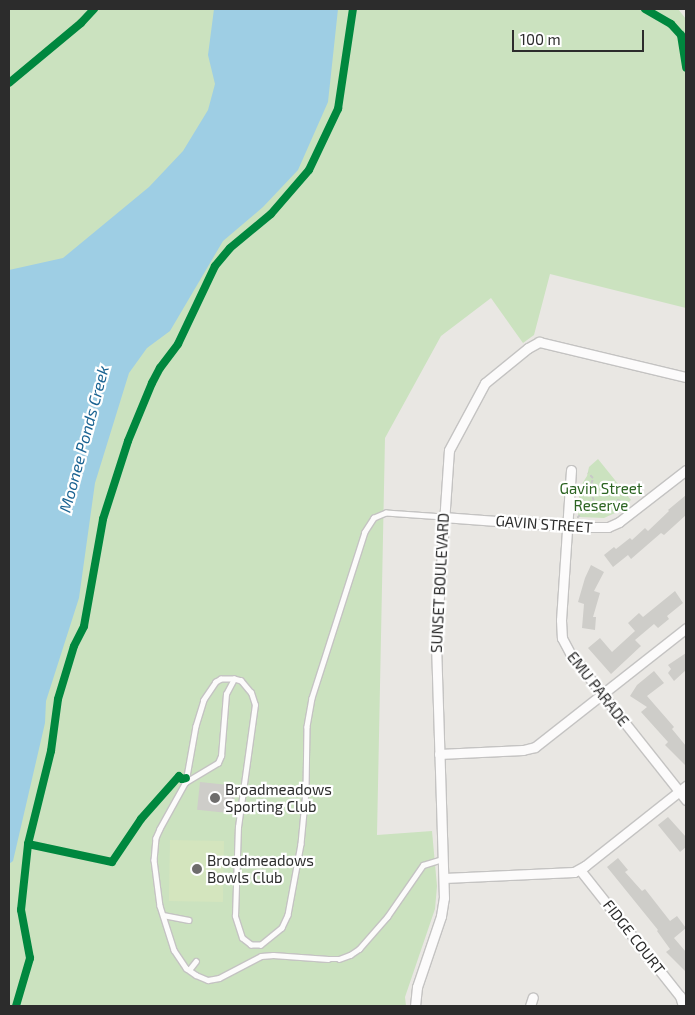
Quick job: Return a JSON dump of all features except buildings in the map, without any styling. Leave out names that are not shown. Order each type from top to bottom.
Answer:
[{"type":"street","name":"SUNSET BOULEVARD","points":[[415,1006],[417,987],[443,907],[444,859],[436,640],[447,460],[451,445],[486,383],[534,344],[547,343],[686,377]]},
{"type":"street","name":"EMU PARADE","points":[[571,470],[560,620],[562,638],[570,653],[602,694],[683,789],[686,800]]},
{"type":"street","name":"GAVIN STREET","points":[[443,517],[600,528],[613,525],[686,470]]},
{"type":"street","points":[[439,754],[530,749],[686,628]]},
{"type":"street","points":[[444,878],[569,873],[580,870],[683,789]]},
{"type":"street","name":"FIDGE COURT","points":[[580,870],[680,996],[683,1006]]},
{"type":"street","points":[[530,1006],[533,997]]},
{"type":"lane","points":[[443,517],[386,513],[374,518],[365,532],[312,698],[307,727],[306,791],[301,844],[288,915],[282,928],[261,945],[250,945],[242,938],[235,916],[238,827],[255,705],[247,686],[234,679],[222,679],[216,682],[204,700],[196,726],[186,782],[156,838],[156,875],[163,915],[179,960],[201,978],[214,980],[261,956],[273,955],[328,959],[350,955],[359,949],[387,917],[419,869],[428,862],[444,859]]},
{"type":"lane","points":[[186,782],[218,763],[221,756],[226,694],[234,679]]},
{"type":"lane","points":[[163,915],[189,920]]},
{"type":"lane","points":[[189,970],[196,962]]},
{"type":"path","points":[[577,518],[594,501],[590,490],[593,478],[588,473]]},
{"type":"path","points":[[617,500],[629,504]]},
{"type":"green space","points":[[9,9],[678,9],[686,19],[686,308],[550,274],[534,335],[523,343],[491,298],[441,336],[385,438],[377,835],[432,831],[437,886],[435,909],[405,997],[406,1006],[9,1006]]},
{"type":"green space","name":"Gavin Street Reserve","points":[[598,459],[631,500],[615,513],[604,518],[580,517],[578,515],[580,487],[587,476],[589,467]]},
{"type":"green space","name":"Broadmeadows Bowls Club","points":[[170,840],[224,841],[223,902],[169,901]]},
{"type":"water","name":"Moonee Ponds Creek","points":[[214,9],[338,9],[328,102],[298,170],[263,207],[223,241],[170,331],[147,348],[129,373],[95,483],[79,598],[46,701],[45,723],[13,861],[9,864],[9,270],[63,258],[149,187],[183,151],[208,110],[215,84],[208,55]]},
{"type":"cycle path","points":[[9,83],[81,23],[94,9]]},
{"type":"cycle path","points":[[16,1006],[30,958],[21,910],[28,844],[51,751],[58,699],[74,646],[84,626],[103,519],[128,441],[152,383],[160,368],[178,344],[215,266],[230,248],[271,214],[309,170],[338,109],[353,9]]},
{"type":"cycle path","points":[[645,9],[671,24],[681,35],[686,68]]},
{"type":"cycle path","points":[[28,844],[112,862],[141,819],[179,776],[182,779],[186,778]]},
{"type":"place","name":"Broadmeadows Sporting Club","points":[[215,798]]},
{"type":"place","name":"Broadmeadows Bowls Club","points":[[197,869]]}]
